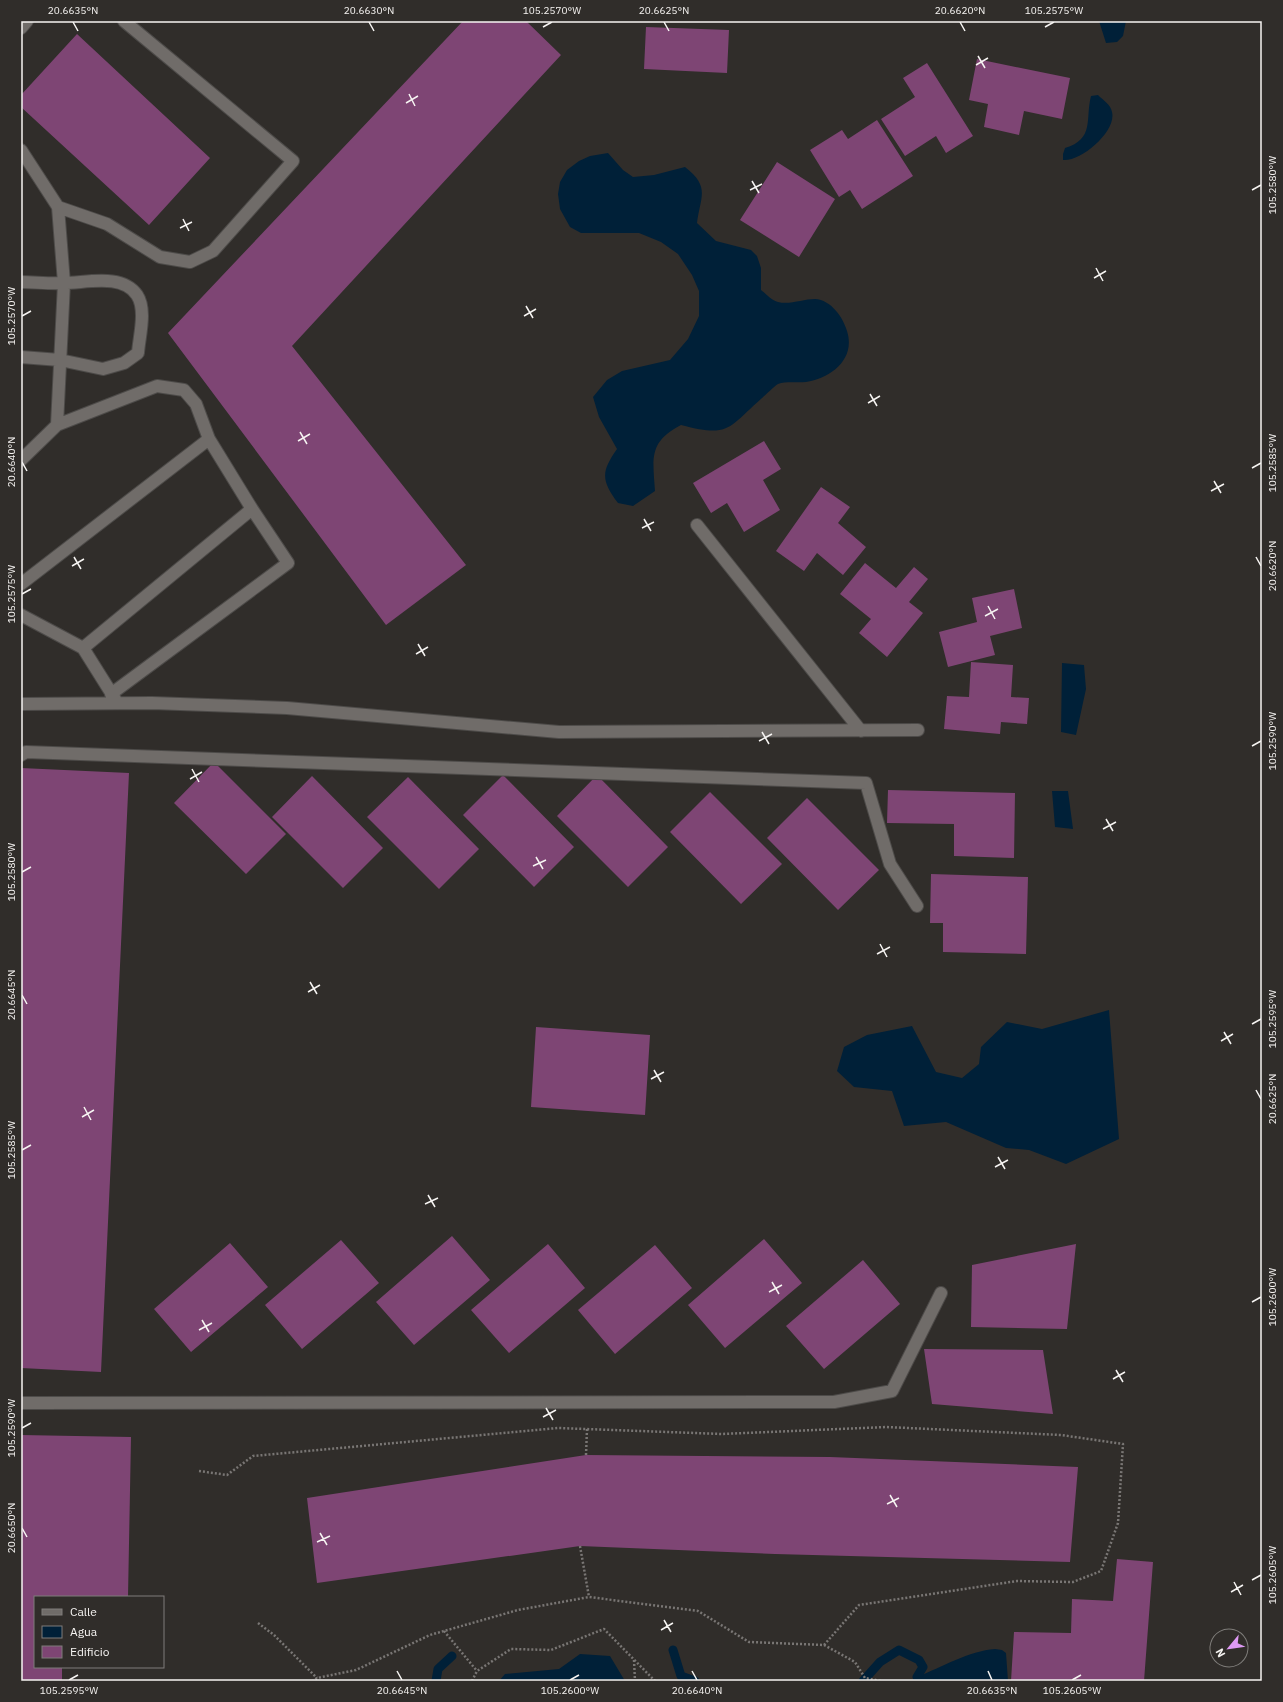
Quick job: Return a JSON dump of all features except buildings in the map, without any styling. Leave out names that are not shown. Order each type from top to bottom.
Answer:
[{"type":"lane","points":[[21,28],[27,21]]},
{"type":"lane","points":[[58,206],[107,224],[160,257],[190,262],[213,251],[292,161],[124,21]]},
{"type":"lane","points":[[21,150],[58,206],[64,283],[57,425]]},
{"type":"lane","points":[[21,282],[64,283],[109,281],[126,286],[137,295],[142,309],[138,353],[124,363],[103,369],[60,360],[21,357]]},
{"type":"lane","points":[[21,460],[57,425],[157,386],[184,390],[196,404],[209,439],[288,564],[114,699]]},
{"type":"lane","points":[[21,584],[209,439]]},
{"type":"lane","points":[[84,648],[252,509]]},
{"type":"lane","points":[[697,525],[861,730]]},
{"type":"lane","points":[[21,615],[84,648],[114,699]]},
{"type":"lane","points":[[21,704],[114,699],[286,708],[559,732],[918,730]]},
{"type":"lane","points":[[21,755],[26,752],[866,783],[890,864],[917,906]]},
{"type":"lane","points":[[21,1404],[834,1402],[892,1391],[941,1293]]},
{"type":"path","points":[[200,1471],[227,1475],[253,1456],[558,1428],[722,1434],[886,1427],[1060,1435],[1123,1444],[1118,1522],[1101,1572],[1073,1582],[1017,1582],[859,1605],[824,1645]]},
{"type":"path","points":[[586,1455],[587,1429]]},
{"type":"path","points":[[580,1546],[589,1597]]},
{"type":"path","points":[[313,1681],[318,1678],[356,1670],[430,1635],[518,1610],[589,1597],[698,1612],[749,1642],[824,1645],[855,1662],[865,1678],[880,1681]]},
{"type":"path","points":[[258,1623],[274,1635],[318,1678]]},
{"type":"path","points":[[472,1681],[477,1671],[511,1649],[551,1650],[604,1629],[655,1681]]},
{"type":"path","points":[[444,1631],[477,1671]]},
{"type":"path","points":[[634,1658],[635,1681]]},
{"type":"water","points":[[1099,21],[1126,21],[1123,36],[1117,42],[1106,43]]},
{"type":"water","points":[[1098,95],[1108,105],[1112,112],[1112,120],[1109,128],[1088,151],[1079,156],[1063,160],[1065,148],[1074,144],[1085,134],[1091,96]]},
{"type":"water","points":[[608,153],[623,170],[633,177],[654,175],[685,167],[693,174],[701,187],[702,193],[697,223],[716,241],[751,250],[757,256],[761,268],[761,290],[769,297],[783,303],[810,299],[826,302],[836,310],[843,320],[849,341],[845,358],[839,366],[832,371],[815,380],[778,384],[742,417],[727,428],[710,430],[697,429],[681,425],[670,431],[658,445],[655,452],[655,491],[633,506],[618,503],[608,488],[605,476],[606,470],[617,449],[599,417],[593,397],[607,380],[622,371],[670,360],[688,339],[699,316],[699,291],[692,275],[678,254],[661,242],[639,233],[581,233],[570,227],[560,209],[558,194],[560,182],[567,170],[579,161],[590,156]]},
{"type":"water","points":[[1062,663],[1084,665],[1086,689],[1076,735],[1061,732]]},
{"type":"water","points":[[1052,791],[1068,791],[1073,829],[1055,827]]},
{"type":"water","points":[[1109,1010],[1119,1139],[1066,1164],[1029,1150],[1006,1148],[946,1122],[904,1126],[892,1091],[854,1087],[837,1071],[844,1047],[867,1035],[912,1026],[936,1072],[962,1078],[979,1064],[981,1047],[1007,1022],[1042,1029]]},
{"type":"water","points":[[985,1650],[1002,1650],[1006,1653],[1008,1681],[919,1681],[917,1677],[965,1656]]},
{"type":"water","points":[[580,1654],[610,1656],[625,1681],[499,1681],[505,1674],[559,1669]]},
{"type":"waterway","points":[[673,1650],[681,1676],[695,1681]]},
{"type":"waterway","points":[[863,1681],[880,1662],[899,1650],[919,1660],[923,1667],[917,1677]]},
{"type":"waterway","points":[[436,1681],[438,1669],[452,1656]]}]
